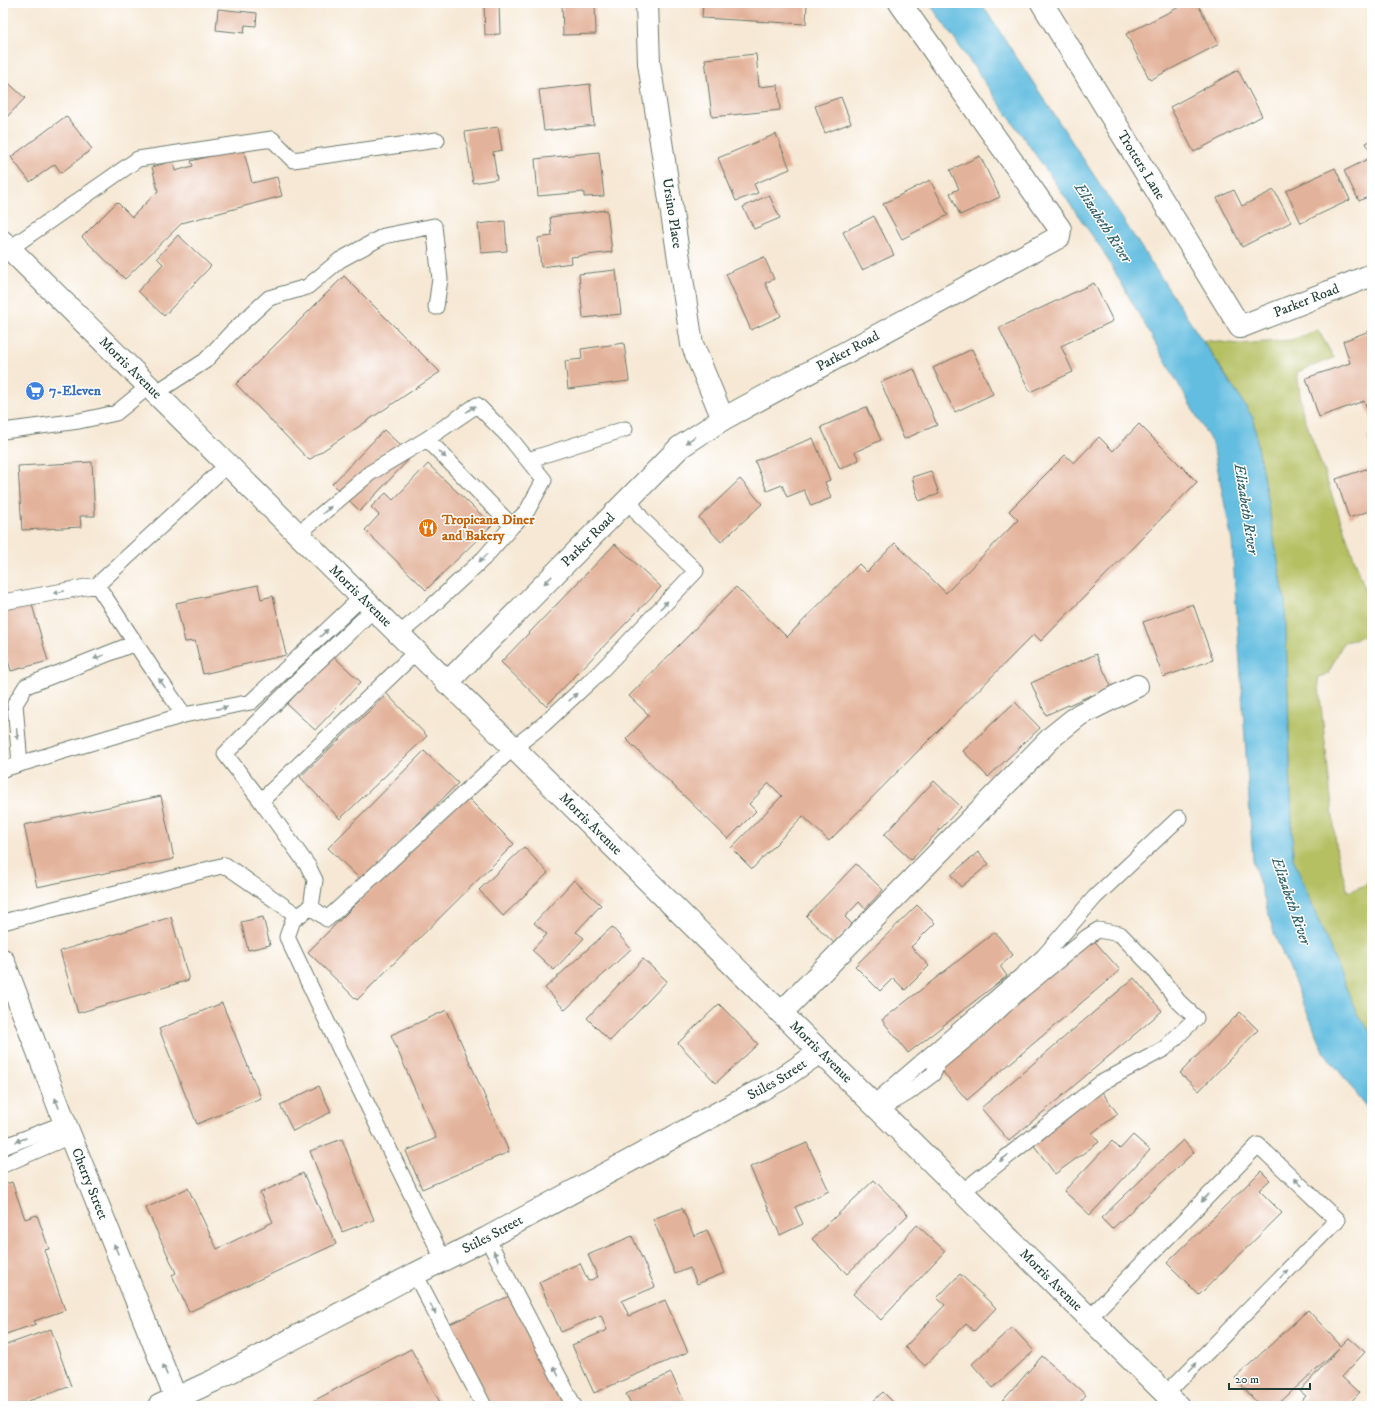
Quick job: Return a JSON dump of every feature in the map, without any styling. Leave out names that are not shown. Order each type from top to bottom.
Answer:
[{"type":"street","name":"Ursino Place","points":[[647,3],[649,63],[692,344],[723,418]]},
{"type":"street","name":"Parker Road","points":[[447,683],[680,447],[723,418],[1059,237],[1060,229],[900,3]]},
{"type":"street","name":"Trotters Lane","points":[[1042,3],[1240,327]]},
{"type":"street","name":"Morris Avenue","points":[[6,246],[1172,1400]]},
{"type":"street","name":"Parker Road","points":[[1240,327],[1372,275]]},
{"type":"street","points":[[781,1013],[1054,736],[1079,715],[1137,686]]},
{"type":"street","name":"Cherry Street","points":[[3,960],[7,984],[67,1129],[172,1403]]},
{"type":"street","name":"Stiles Street","points":[[172,1403],[415,1274],[444,1261],[781,1079],[820,1052]]},
{"type":"lane","points":[[6,246],[138,158],[272,139],[293,160],[437,140]]},
{"type":"lane","points":[[3,431],[79,421],[116,413],[151,390],[205,361],[231,333],[269,298],[307,287],[340,260],[384,236],[434,226],[440,279],[436,308]]},
{"type":"lane","points":[[297,535],[370,473],[427,439],[477,405],[510,438],[544,480],[527,511],[484,558],[430,608],[398,635]]},
{"type":"lane","points":[[528,460],[625,429]]},
{"type":"lane","points":[[427,439],[512,526]]},
{"type":"lane","points":[[3,602],[97,585],[227,465]]},
{"type":"lane","points":[[312,907],[327,919],[513,748],[544,724],[599,673],[696,571],[642,519],[628,499]]},
{"type":"lane","points":[[97,585],[184,715]]},
{"type":"lane","points":[[3,769],[184,715],[251,702],[367,604]]},
{"type":"lane","points":[[312,907],[315,880],[308,866],[225,754],[306,673],[367,604]]},
{"type":"lane","points":[[20,764],[15,704],[26,686],[135,643]]},
{"type":"lane","points":[[261,801],[416,652]]},
{"type":"lane","points":[[876,1107],[1043,958],[1095,897],[1179,818]]},
{"type":"lane","points":[[3,922],[225,865],[298,916]]},
{"type":"lane","points":[[312,907],[293,920],[287,937],[444,1261]]},
{"type":"lane","points":[[876,1107],[908,1093],[932,1074],[938,1063],[982,1027],[1015,996],[1087,937],[1098,930],[1120,934],[1153,968],[1178,1001],[1196,1018],[1164,1049],[1101,1083],[962,1192]]},
{"type":"lane","points":[[3,1147],[67,1129]]},
{"type":"lane","points":[[3,1165],[67,1129]]},
{"type":"lane","points":[[1088,1318],[1258,1145],[1337,1220],[1172,1400]]},
{"type":"lane","points":[[487,1238],[574,1406]]},
{"type":"lane","points":[[415,1274],[484,1406]]},
{"type":"green space","points":[[1318,330],[1334,358],[1297,372],[1302,410],[1372,609],[1372,633],[1343,643],[1328,674],[1318,677],[1337,854],[1348,892],[1372,882],[1372,1033],[1356,1013],[1293,858],[1285,601],[1253,418],[1203,340],[1239,344],[1291,340]]},
{"type":"water","name":"Elizabeth River","points":[[929,3],[981,3],[1253,418],[1285,601],[1293,858],[1356,1012],[1372,1033],[1372,1113],[1324,1052],[1275,936],[1253,861],[1232,541],[1213,445],[1103,251]]},
{"type":"building","points":[[484,3],[499,3],[500,34],[485,35]]},
{"type":"building","points":[[562,3],[595,3],[596,34],[563,35]]},
{"type":"building","points":[[703,3],[807,3],[806,24],[702,18]]},
{"type":"building","points":[[1187,3],[1197,3],[1219,44],[1150,80],[1126,34]]},
{"type":"building","points":[[1366,3],[1372,3],[1372,14]]},
{"type":"building","points":[[218,9],[257,13],[256,26],[245,25],[244,33],[216,30]]},
{"type":"building","points":[[756,54],[759,87],[778,85],[780,110],[712,117],[705,59]]},
{"type":"building","points":[[1238,70],[1262,116],[1194,152],[1170,107]]},
{"type":"building","points":[[3,78],[25,98],[3,121]]},
{"type":"building","points":[[590,84],[594,125],[544,131],[539,90]]},
{"type":"building","points":[[841,97],[851,123],[825,133],[815,106]]},
{"type":"building","points":[[66,116],[92,149],[61,173],[55,164],[30,182],[11,157]]},
{"type":"building","points":[[498,127],[502,150],[493,152],[497,179],[473,183],[465,132]]},
{"type":"building","points":[[776,134],[790,169],[754,184],[758,193],[736,201],[718,158]]},
{"type":"building","points":[[1372,140],[1372,155],[1366,143]]},
{"type":"building","points":[[243,148],[252,183],[277,177],[282,196],[182,223],[125,279],[82,237],[117,202],[132,217],[158,191],[152,167],[173,161],[175,171],[193,166],[191,161]]},
{"type":"building","points":[[599,152],[604,196],[584,197],[584,192],[538,196],[535,159]]},
{"type":"building","points":[[980,156],[1000,197],[960,215],[950,193],[959,189],[950,170]]},
{"type":"building","points":[[1372,157],[1372,195],[1359,201],[1344,171]]},
{"type":"building","points":[[1335,168],[1350,200],[1301,223],[1286,191]]},
{"type":"building","points":[[930,180],[948,215],[902,239],[883,204]]},
{"type":"building","points":[[1234,190],[1242,206],[1274,190],[1291,222],[1242,247],[1217,198]]},
{"type":"building","points":[[769,195],[780,218],[754,229],[743,207]]},
{"type":"building","points":[[607,210],[612,252],[571,257],[572,263],[541,267],[538,238],[552,236],[550,217]]},
{"type":"building","points":[[874,216],[894,255],[862,270],[843,232]]},
{"type":"building","points":[[505,221],[507,251],[481,253],[478,224]]},
{"type":"building","points":[[178,235],[211,266],[164,316],[138,291],[163,264],[157,258]]},
{"type":"building","points":[[764,257],[774,279],[765,283],[781,316],[751,330],[726,274]]},
{"type":"building","points":[[616,270],[621,314],[583,318],[579,274]]},
{"type":"building","points":[[344,276],[440,372],[309,460],[236,384]]},
{"type":"building","points":[[1094,283],[1113,321],[1061,346],[1073,372],[1030,392],[999,328]]},
{"type":"building","points":[[1372,330],[1372,421],[1364,401],[1319,417],[1306,378],[1350,363],[1343,341]]},
{"type":"building","points":[[624,343],[629,381],[568,389],[565,361],[582,359],[581,349]]},
{"type":"building","points":[[972,349],[993,394],[955,412],[933,368]]},
{"type":"building","points":[[914,369],[937,425],[904,439],[881,382]]},
{"type":"building","points":[[866,407],[881,440],[855,452],[859,460],[840,469],[821,427]]},
{"type":"building","points":[[1139,424],[1197,482],[1041,641],[1034,634],[829,841],[803,816],[752,869],[731,848],[782,796],[769,783],[749,804],[756,811],[728,839],[626,739],[649,715],[629,696],[736,587],[787,637],[859,564],[867,572],[895,543],[946,593],[1018,520],[1009,511],[1065,455],[1074,463],[1099,437],[1113,451]]},
{"type":"building","points":[[384,430],[412,456],[360,511],[332,484]]},
{"type":"building","points":[[1372,436],[1372,450],[1367,437]]},
{"type":"building","points":[[813,438],[830,480],[825,482],[831,498],[811,506],[804,490],[787,497],[782,485],[767,491],[755,461]]},
{"type":"building","points":[[92,462],[95,516],[80,516],[81,527],[22,530],[18,466]]},
{"type":"building","name":"Tropicana Diner and Bakery","points":[[428,464],[492,525],[426,590],[365,530],[379,515],[371,507],[386,493],[393,500]]},
{"type":"building","points":[[1372,467],[1372,510],[1349,518],[1336,479]]},
{"type":"building","points":[[931,471],[939,494],[919,501],[912,477]]},
{"type":"building","points":[[740,479],[762,504],[721,542],[699,518]]},
{"type":"building","points":[[615,544],[661,587],[546,706],[501,662]]},
{"type":"building","points":[[258,585],[261,599],[273,596],[286,655],[203,674],[195,641],[185,642],[176,603]]},
{"type":"building","points":[[31,601],[48,661],[11,671],[3,643],[3,608]]},
{"type":"building","points":[[1193,604],[1213,660],[1163,677],[1143,622]]},
{"type":"building","points":[[1096,654],[1112,688],[1092,697],[1091,695],[1046,715],[1031,683]]},
{"type":"building","points":[[332,655],[361,682],[315,730],[287,704]]},
{"type":"building","points":[[387,694],[427,736],[340,819],[300,777]]},
{"type":"building","points":[[1015,702],[1040,728],[988,777],[963,751]]},
{"type":"building","points":[[424,751],[458,783],[362,881],[328,848]]},
{"type":"building","points":[[934,781],[961,807],[911,860],[884,835]]},
{"type":"building","points":[[465,795],[514,844],[357,1000],[308,952]]},
{"type":"building","points":[[161,796],[174,859],[37,887],[24,825]]},
{"type":"building","points":[[524,847],[548,873],[503,916],[479,890]]},
{"type":"building","points":[[978,852],[989,864],[961,887],[951,875]]},
{"type":"building","points":[[856,864],[883,890],[865,909],[859,902],[845,917],[852,924],[834,943],[806,916]]},
{"type":"building","points":[[574,880],[601,905],[576,932],[584,938],[554,970],[532,950],[547,934],[534,923]]},
{"type":"building","points":[[917,905],[935,923],[911,947],[929,966],[905,990],[893,978],[880,991],[855,966]]},
{"type":"building","points":[[171,917],[189,980],[78,1013],[60,951]]},
{"type":"building","points":[[263,917],[270,945],[248,950],[241,922]]},
{"type":"building","points":[[612,927],[631,949],[565,1010],[545,988]]},
{"type":"building","points":[[995,932],[1013,955],[1000,966],[1007,976],[908,1053],[882,1020]]},
{"type":"building","points":[[1091,937],[1120,970],[967,1100],[938,1066]]},
{"type":"building","points":[[643,959],[667,981],[610,1041],[587,1018]]},
{"type":"building","points":[[1134,978],[1162,1011],[1009,1141],[981,1108]]},
{"type":"building","points":[[222,1003],[261,1098],[197,1124],[159,1029]]},
{"type":"building","points":[[719,1004],[758,1044],[716,1083],[678,1043]]},
{"type":"building","points":[[447,1010],[509,1152],[422,1189],[406,1151],[436,1138],[391,1035]]},
{"type":"building","points":[[1240,1012],[1258,1030],[1199,1091],[1180,1073]]},
{"type":"building","points":[[319,1086],[331,1112],[293,1131],[280,1105]]},
{"type":"building","points":[[1100,1089],[1118,1114],[1092,1133],[1099,1142],[1055,1174],[1030,1140]]},
{"type":"building","points":[[1133,1135],[1150,1150],[1090,1215],[1064,1191],[1112,1141],[1120,1149]]},
{"type":"building","points":[[342,1139],[374,1220],[342,1232],[310,1151]]},
{"type":"building","points":[[1183,1140],[1194,1152],[1112,1229],[1101,1218]]},
{"type":"building","points":[[807,1143],[829,1191],[795,1207],[803,1224],[780,1235],[750,1167]]},
{"type":"building","points":[[1261,1171],[1270,1180],[1259,1190],[1282,1213],[1199,1295],[1167,1263]]},
{"type":"building","points":[[303,1173],[336,1244],[189,1312],[172,1275],[176,1273],[146,1208],[188,1188],[217,1249],[273,1222],[260,1193]]},
{"type":"building","points":[[874,1180],[908,1215],[847,1274],[812,1239]]},
{"type":"building","points":[[12,1182],[25,1219],[37,1215],[49,1249],[44,1250],[65,1310],[34,1321],[36,1324],[3,1335],[3,1185]]},
{"type":"building","points":[[682,1208],[694,1236],[707,1230],[724,1273],[697,1284],[690,1268],[675,1274],[653,1219]]},
{"type":"building","points":[[917,1225],[945,1251],[881,1320],[853,1294]]},
{"type":"building","points":[[632,1236],[655,1287],[622,1301],[629,1316],[665,1300],[688,1352],[594,1393],[572,1345],[607,1330],[601,1315],[561,1332],[539,1282],[580,1263],[588,1281],[598,1277],[588,1255]]},
{"type":"building","points":[[960,1274],[996,1308],[974,1331],[966,1324],[925,1366],[905,1347],[945,1305],[937,1298]]},
{"type":"building","points":[[511,1295],[565,1406],[490,1406],[450,1324]]},
{"type":"building","points":[[1308,1310],[1341,1346],[1349,1338],[1365,1352],[1342,1377],[1359,1393],[1347,1406],[1297,1406],[1306,1396],[1300,1391],[1339,1348],[1276,1406],[1260,1406],[1235,1378]]},
{"type":"building","points":[[1012,1327],[1034,1351],[993,1388],[972,1364]]},
{"type":"building","points":[[51,1329],[71,1386],[14,1406],[3,1406],[3,1346]]},
{"type":"building","points":[[411,1349],[442,1406],[304,1406]]},
{"type":"building","points":[[1042,1356],[1086,1395],[1076,1406],[998,1406]]},
{"type":"building","points":[[671,1373],[685,1403],[678,1406],[632,1406],[626,1394]]},
{"type":"building","points":[[883,1392],[897,1406],[868,1406]]},
{"type":"place","name":"7-Eleven","points":[[35,391]]},
{"type":"place","name":"Tropicana Diner and Bakery","points":[[428,528]]}]
